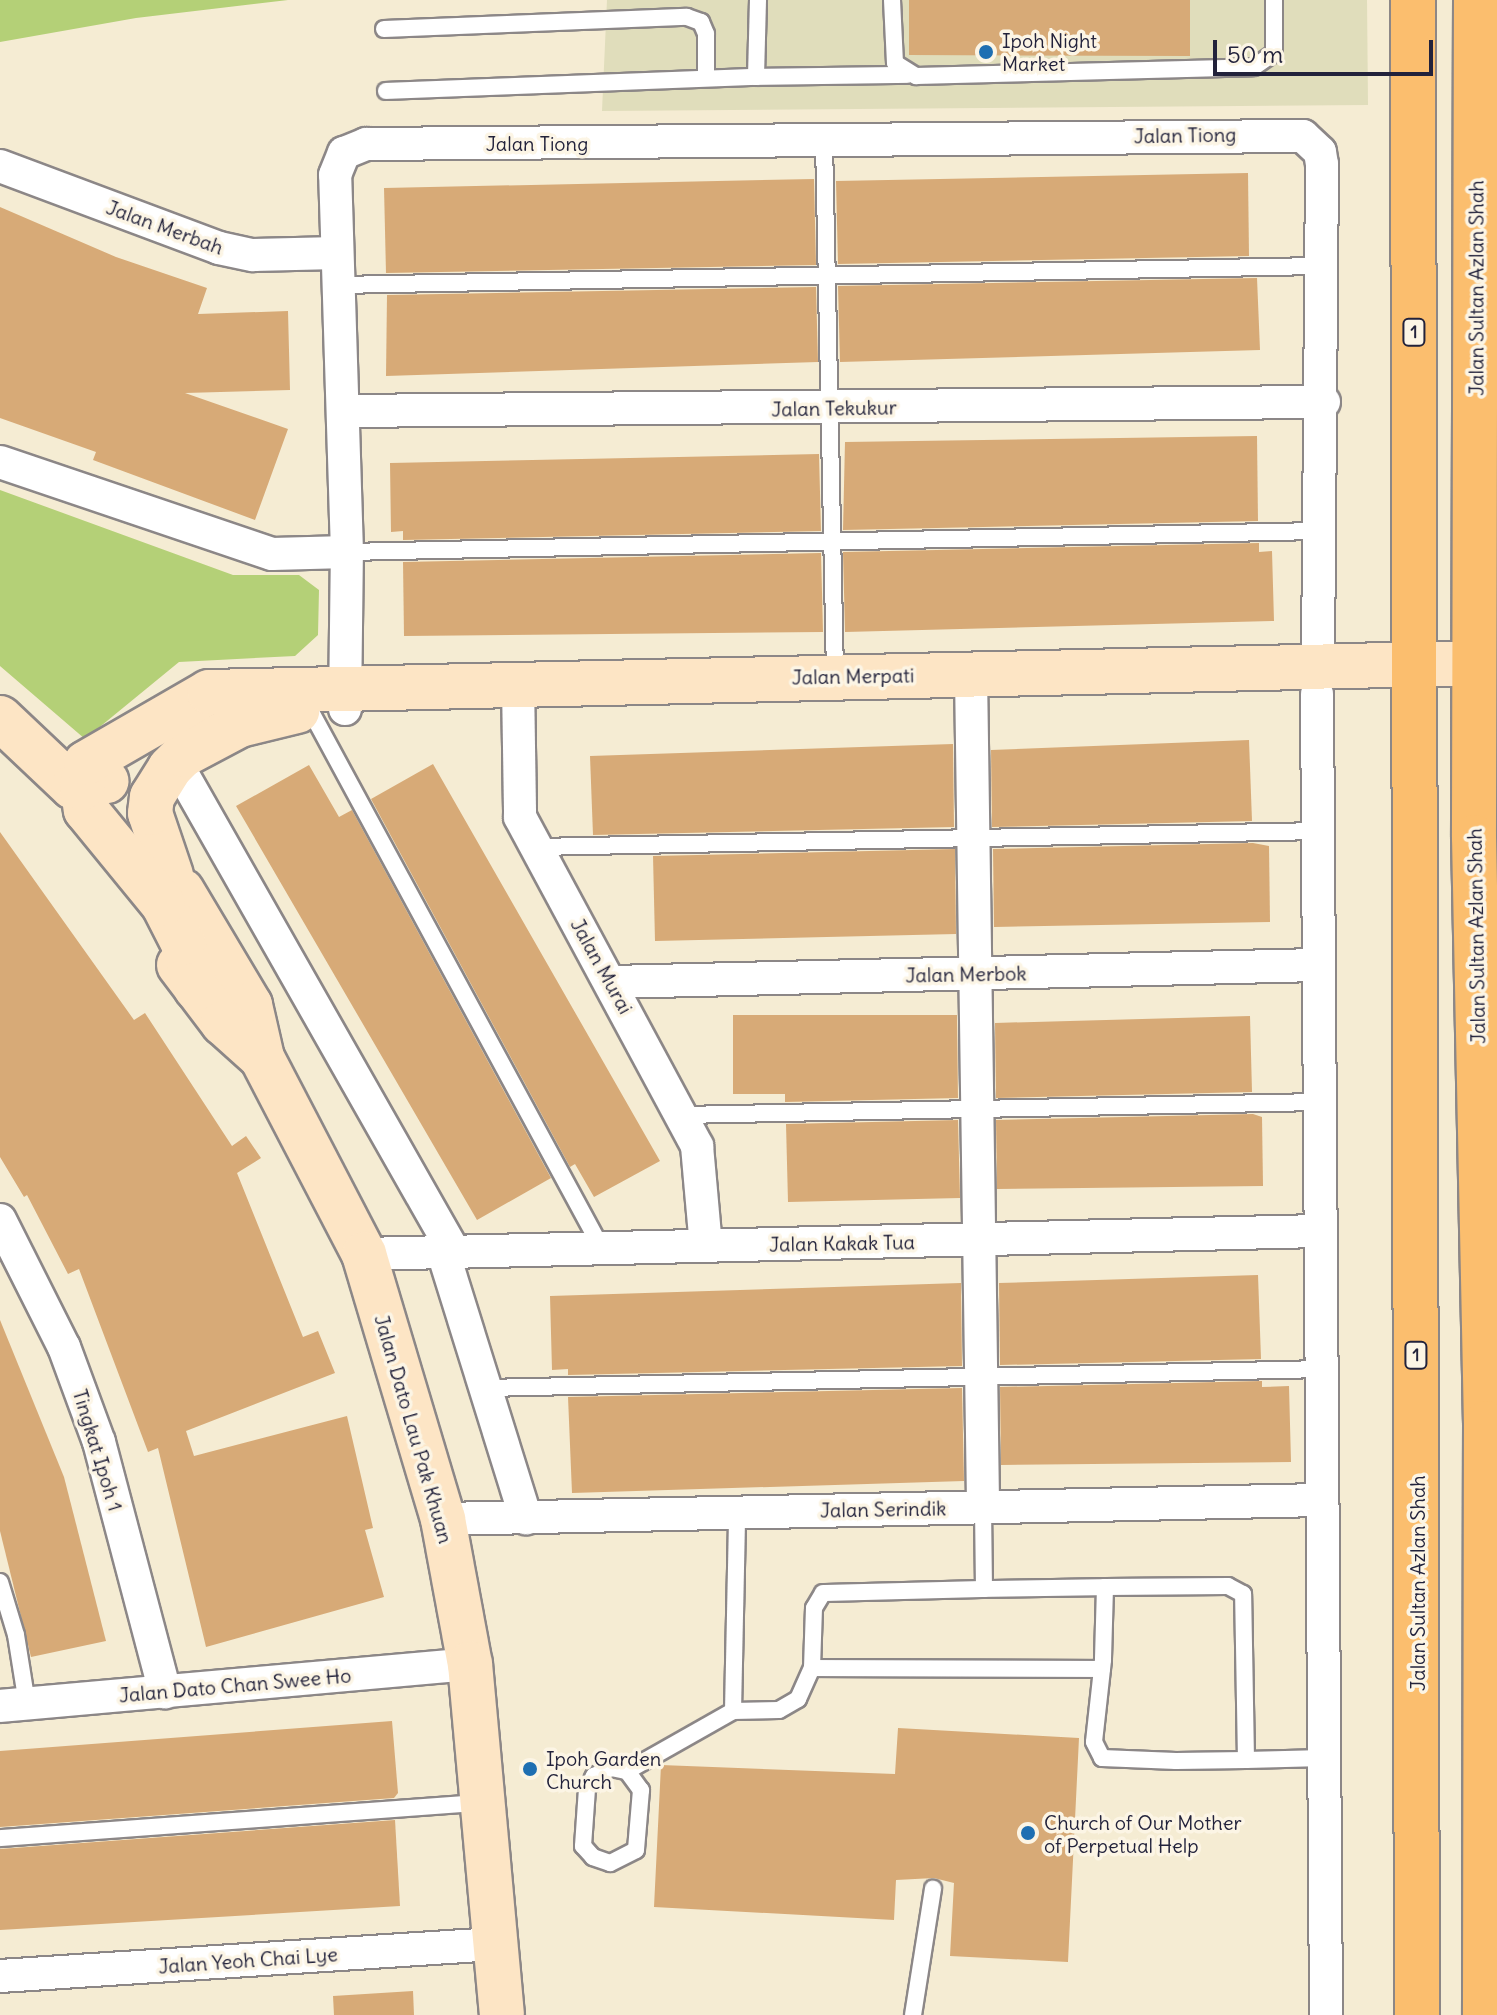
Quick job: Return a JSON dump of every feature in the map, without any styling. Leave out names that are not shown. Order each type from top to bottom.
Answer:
[{"type":"main road","name":"Jalan Sultan Azlan Shah","points":[[1413,0],[1417,2015]]},
{"type":"main road","name":"Jalan Sultan Azlan Shah","points":[[1476,0],[1474,837],[1492,1438],[1485,2015]]},
{"type":"main road","name":"Jalan Merpati","points":[[90,778],[219,715],[324,704],[518,695],[1474,679]]},
{"type":"main road","name":"Jalan Dato Lau Pak Khuan","points":[[0,688],[90,778],[171,875],[250,1005],[262,1058],[364,1254],[443,1519],[470,1664],[502,2015]]},
{"type":"main road","name":"Jalan Merpati","points":[[90,778],[188,700],[232,689],[324,704]]},
{"type":"main road","points":[[171,875],[150,813],[159,783],[175,761],[240,725],[324,704]]},
{"type":"main road","points":[[0,718],[60,778],[90,778],[86,810],[163,904],[183,943],[196,988]]},
{"type":"main road","name":"Jalan Dato Lau Pak Khuan","points":[[0,754],[104,864],[196,988],[262,1058]]},
{"type":"main road","points":[[1474,837],[1497,790]]},
{"type":"street","name":"Jalan Tiong","points":[[324,704],[347,552],[335,175],[344,153],[354,146],[1291,134],[1303,136],[1320,152],[1323,266]]},
{"type":"street","name":"Jalan Merbah","points":[[0,166],[219,248],[253,255],[337,253]]},
{"type":"street","points":[[1323,266],[1324,402],[1317,681],[1326,2015]]},
{"type":"street","name":"Jalan Tekukur","points":[[344,411],[1324,402]]},
{"type":"street","points":[[0,462],[272,554],[347,552]]},
{"type":"street","points":[[971,687],[983,1506]]},
{"type":"street","name":"Jalan Murai","points":[[518,695],[520,817],[612,982],[682,1115],[700,1156],[706,1246]]},
{"type":"street","points":[[175,761],[448,1252],[526,1518]]},
{"type":"street","name":"Jalan Merbok","points":[[612,982],[1319,965]]},
{"type":"street","name":"Tingkat Ipoh 1","points":[[0,1220],[64,1347],[99,1442],[165,1692]]},
{"type":"street","name":"Jalan Kakak Tua","points":[[364,1254],[1320,1231]]},
{"type":"street","name":"Jalan Serindik","points":[[443,1519],[1322,1500]]},
{"type":"street","name":"Jalan Dato Chan Swee Ho","points":[[13,1705],[470,1664]]},
{"type":"street","name":"Jalan Yeoh Chai Lye","points":[[0,1976],[497,1944]]},
{"type":"lane","points":[[756,77],[758,0]]},
{"type":"lane","points":[[892,0],[893,55],[907,75]]},
{"type":"lane","points":[[386,91],[706,77],[1254,67],[1274,53],[1274,0]]},
{"type":"lane","points":[[384,29],[687,17],[701,22],[706,34],[706,77]]},
{"type":"lane","points":[[824,141],[835,689]]},
{"type":"lane","points":[[338,285],[1323,266]]},
{"type":"lane","points":[[347,552],[1320,531]]},
{"type":"lane","points":[[324,704],[602,1249]]},
{"type":"lane","points":[[537,847],[1318,831]]},
{"type":"lane","points":[[682,1115],[1319,1102]]},
{"type":"lane","points":[[486,1388],[981,1380],[1322,1369]]},
{"type":"lane","points":[[983,1506],[984,1589]]},
{"type":"lane","points":[[733,1711],[737,1513]]},
{"type":"lane","points":[[0,1582],[16,1635],[13,1705]]},
{"type":"lane","points":[[627,1771],[641,1790],[636,1850],[610,1863],[593,1857],[583,1846],[587,1789],[594,1776],[611,1768],[627,1771],[733,1711],[779,1710],[798,1699],[812,1668],[814,1608],[823,1593],[984,1589],[1228,1586],[1243,1594],[1246,1760]]},
{"type":"lane","points":[[1105,1587],[1102,1669],[1094,1742],[1102,1758],[1324,1758]]},
{"type":"lane","points":[[812,1668],[1102,1669]]},
{"type":"lane","points":[[0,1838],[483,1803]]},
{"type":"lane","points":[[913,2015],[933,1889]]},
{"type":"shaded area","name":"Ipoh Night Market","points":[[607,0],[1367,0],[1368,105],[602,111]]},
{"type":"green space","points":[[0,0],[288,0],[136,18],[0,42]]},
{"type":"green space","points":[[0,490],[233,575],[299,575],[319,590],[318,635],[295,656],[179,662],[85,739],[0,666]]},
{"type":"building","points":[[909,0],[1190,0],[1190,56],[909,55]]},
{"type":"building","points":[[1248,173],[1249,256],[838,264],[836,181]]},
{"type":"building","points":[[814,179],[816,265],[386,273],[384,188]]},
{"type":"building","points":[[0,207],[116,257],[207,288],[198,314],[288,311],[290,390],[185,393],[288,429],[255,520],[93,460],[96,452],[0,418]]},
{"type":"building","points":[[1257,278],[1260,350],[840,362],[838,286]]},
{"type":"building","points":[[816,287],[818,362],[386,376],[387,295]]},
{"type":"building","points":[[1257,436],[1258,521],[843,530],[845,442]]},
{"type":"building","points":[[819,454],[821,531],[403,540],[403,531],[391,532],[390,463]]},
{"type":"building","points":[[1259,543],[1259,552],[1272,551],[1274,621],[845,632],[843,552]]},
{"type":"building","points":[[821,553],[823,632],[404,636],[403,562]]},
{"type":"building","points":[[1249,740],[1252,821],[992,827],[991,750]]},
{"type":"building","points":[[953,744],[954,827],[593,835],[590,756]]},
{"type":"building","points":[[433,764],[660,1161],[594,1197],[575,1164],[570,1167],[371,799]]},
{"type":"building","points":[[309,765],[339,817],[352,810],[551,1178],[477,1220],[236,806]]},
{"type":"building","points":[[0,832],[134,1020],[145,1013],[232,1146],[246,1136],[261,1158],[237,1173],[303,1337],[318,1331],[335,1373],[186,1431],[194,1456],[347,1416],[373,1528],[365,1530],[384,1597],[206,1647],[158,1448],[148,1452],[79,1269],[68,1274],[27,1195],[24,1197],[0,1157]]},
{"type":"building","points":[[1253,843],[1269,846],[1270,922],[994,927],[993,849]]},
{"type":"building","points":[[955,849],[956,934],[655,941],[653,856]]},
{"type":"building","points":[[733,1015],[957,1015],[958,1098],[785,1102],[785,1094],[733,1094]]},
{"type":"building","points":[[1250,1016],[1252,1092],[996,1098],[995,1023]]},
{"type":"building","points":[[1253,1114],[1262,1117],[1263,1186],[997,1189],[996,1120]]},
{"type":"building","points":[[958,1120],[960,1198],[788,1202],[786,1124]]},
{"type":"building","points":[[1258,1275],[1261,1359],[1000,1365],[999,1283]]},
{"type":"building","points":[[961,1283],[962,1366],[568,1375],[568,1369],[552,1370],[550,1296]]},
{"type":"building","points":[[0,1320],[64,1477],[106,1641],[31,1657],[0,1531]]},
{"type":"building","points":[[1262,1381],[1262,1387],[1289,1386],[1291,1462],[1001,1465],[1000,1387]]},
{"type":"building","points":[[962,1388],[964,1481],[572,1493],[568,1397]]},
{"type":"building","points":[[392,1721],[398,1793],[394,1798],[0,1827],[0,1751]]},
{"type":"building","points":[[898,1728],[1079,1738],[1068,1962],[950,1956],[954,1883],[934,1878],[896,1880],[894,1920],[654,1907],[661,1765],[895,1774]]},
{"type":"building","points":[[395,1820],[400,1906],[0,1930],[0,1849]]},
{"type":"building","points":[[413,1991],[414,2015],[334,2015],[333,1996]]},
{"type":"place","name":"Ipoh Night Market","points":[[986,52]]},
{"type":"place","name":"Ipoh Garden Church","points":[[530,1769]]},
{"type":"place","name":"Church of Our Mother of Perpetual Help","points":[[1028,1833]]}]
